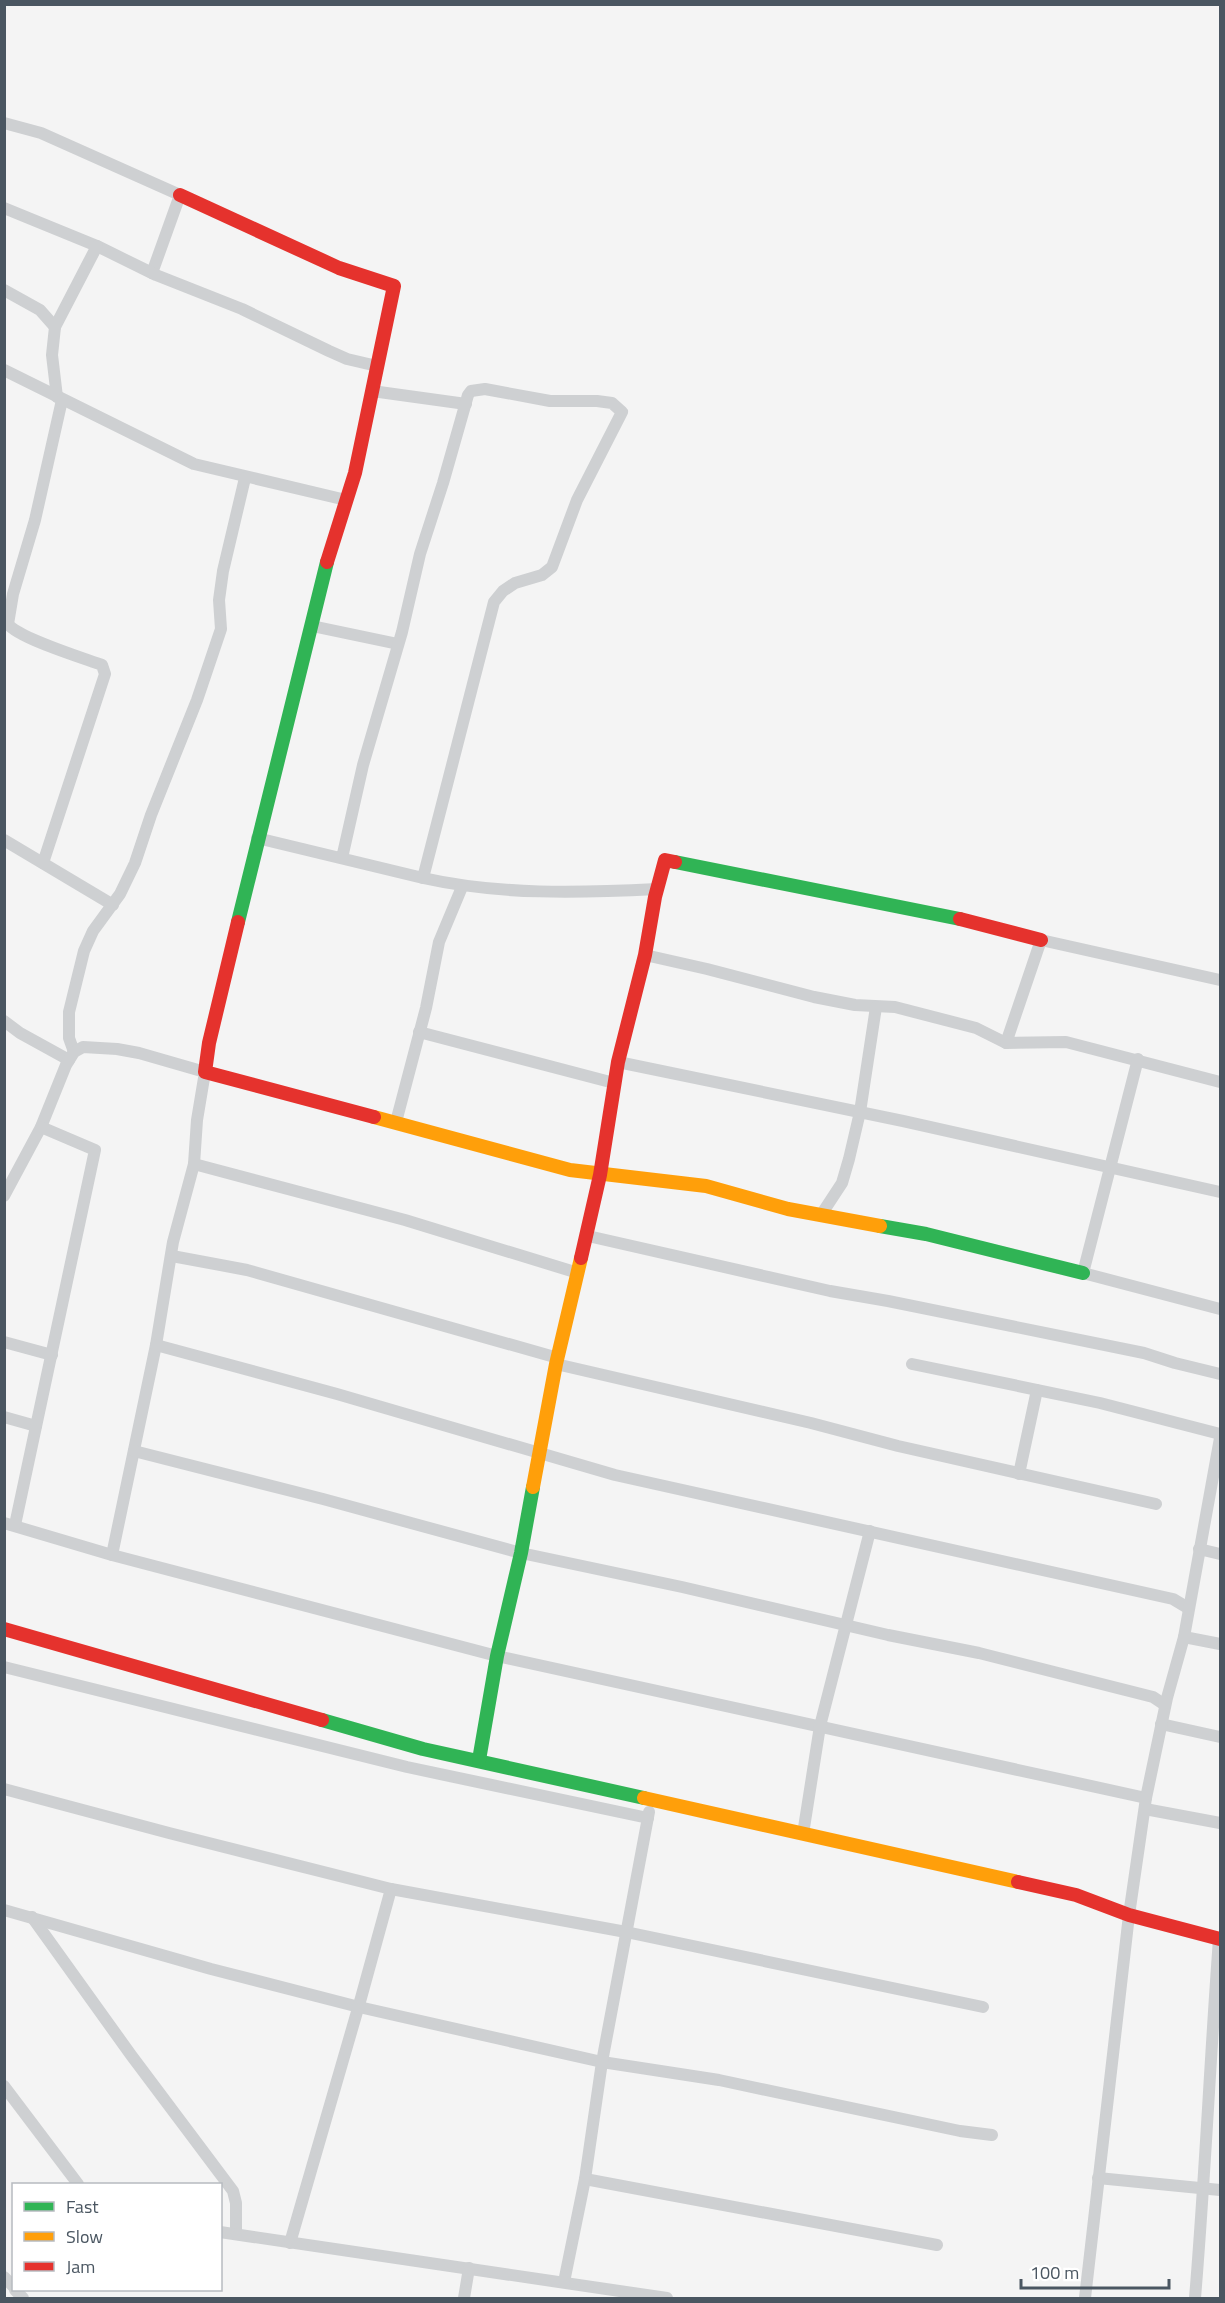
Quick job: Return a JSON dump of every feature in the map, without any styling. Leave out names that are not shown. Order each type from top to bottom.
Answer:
[{"type":"street","points":[[4,123],[41,133],[339,268],[394,286],[355,473],[328,555],[209,1042],[197,1120],[194,1164],[173,1242],[156,1345],[112,1554]]},
{"type":"street","points":[[152,273],[180,195]]},
{"type":"street","points":[[4,208],[97,246],[152,273],[242,309],[338,355],[377,366]]},
{"type":"street","points":[[43,864],[105,674],[102,665],[24,636],[12,630],[8,624],[13,594],[35,520],[59,398],[52,355],[56,327],[97,246]]},
{"type":"street","points":[[4,291],[40,310],[56,327]]},
{"type":"street","points":[[4,370],[180,458],[245,478],[346,500]]},
{"type":"street","points":[[342,858],[363,765],[398,644],[420,554],[471,391],[485,389],[550,401],[612,403],[622,412],[577,500],[552,567],[542,575],[515,583],[503,591],[494,602],[423,878]]},
{"type":"street","points":[[372,391],[466,404]]},
{"type":"street","points":[[71,1056],[69,1012],[82,962],[93,931],[112,904],[135,862],[151,815],[197,700],[221,629],[219,600],[223,571],[245,478]]},
{"type":"street","points":[[312,626],[398,644]]},
{"type":"street","points":[[257,838],[462,886],[591,892],[657,889]]},
{"type":"street","points":[[4,840],[112,904]]},
{"type":"street","points":[[479,1760],[497,1656],[521,1553],[557,1361],[588,1236],[618,1062],[645,955],[657,889],[665,860],[981,923],[1041,940],[1221,980]]},
{"type":"street","points":[[396,1122],[439,942],[462,886]]},
{"type":"street","points":[[1006,1043],[1041,940]]},
{"type":"street","points":[[645,955],[814,997],[855,1005],[895,1007],[976,1028],[1006,1043],[1066,1042],[1221,1082]]},
{"type":"street","points":[[820,1215],[842,1183],[860,1112],[876,1007]]},
{"type":"street","points":[[4,1021],[35,1042],[71,1056]]},
{"type":"street","points":[[419,1032],[614,1083]]},
{"type":"street","points":[[4,1196],[41,1127],[71,1056],[82,1047],[117,1049],[139,1053],[334,1108],[396,1122],[570,1170],[706,1186],[788,1209],[926,1234],[1221,1309]]},
{"type":"street","points":[[1083,1273],[1138,1059]]},
{"type":"street","points":[[618,1062],[860,1112],[1221,1192]]},
{"type":"street","points":[[41,1127],[94,1150],[52,1355],[10,1524],[112,1554],[497,1656],[820,1726],[1221,1823]]},
{"type":"street","points":[[194,1164],[405,1220],[578,1273]]},
{"type":"street","points":[[588,1236],[830,1291],[1144,1353],[1175,1364],[1221,1374]]},
{"type":"street","points":[[172,1256],[247,1270],[557,1361],[898,1446],[1156,1504]]},
{"type":"street","points":[[4,1342],[52,1355]]},
{"type":"street","points":[[156,1345],[337,1394],[615,1475],[1173,1599],[1188,1608]]},
{"type":"street","points":[[912,1364],[1100,1403],[1221,1436],[1218,1465],[1199,1549],[1184,1637],[1165,1705],[1145,1804],[1129,1915],[1085,2298]]},
{"type":"street","points":[[1019,1474],[1036,1390]]},
{"type":"street","points":[[4,1417],[36,1426]]},
{"type":"street","points":[[134,1451],[521,1553],[888,1635],[979,1653],[1153,1698],[1165,1705]]},
{"type":"street","points":[[803,1834],[820,1726],[870,1531]]},
{"type":"street","points":[[1199,1549],[1221,1554]]},
{"type":"street","points":[[4,1629],[423,1749],[1076,1895],[1129,1915],[1220,1939],[1216,2046],[1195,2298]]},
{"type":"street","points":[[1184,1637],[1221,1644]]},
{"type":"street","points":[[4,1667],[407,1767],[648,1818]]},
{"type":"street","points":[[1161,1724],[1221,1737]]},
{"type":"street","points":[[4,1789],[391,1889],[626,1932],[983,2007]]},
{"type":"street","points":[[564,2282],[585,2179],[602,2062],[652,1799]]},
{"type":"street","points":[[290,2243],[391,1889]]},
{"type":"street","points":[[4,1910],[211,1969],[359,2007],[602,2062],[719,2080],[948,2129],[992,2135]]},
{"type":"street","points":[[32,1917],[130,2055],[233,2191],[236,2203],[236,2234]]},
{"type":"street","points":[[4,2086],[77,2183]]},
{"type":"street","points":[[1098,2178],[1221,2190]]},
{"type":"street","points":[[585,2179],[937,2245]]},
{"type":"street","points":[[222,2232],[667,2298]]},
{"type":"street","points":[[464,2298],[469,2268]]},
{"type":"traffic: fast","points":[[238,922],[327,562]]},
{"type":"traffic: fast","points":[[675,862],[960,919]]},
{"type":"traffic: fast","points":[[880,1226],[926,1234],[1083,1273]]},
{"type":"traffic: fast","points":[[479,1760],[497,1656],[521,1553],[533,1487]]},
{"type":"traffic: fast","points":[[322,1720],[423,1749],[644,1798]]},
{"type":"traffic: slow","points":[[374,1117],[570,1170],[706,1186],[788,1209],[880,1226]]},
{"type":"traffic: slow","points":[[533,1487],[556,1364],[581,1258]]},
{"type":"traffic: slow","points":[[644,1798],[1018,1882]]},
{"type":"traffic: jam","points":[[180,195],[339,268],[394,286],[355,473],[327,562]]},
{"type":"traffic: jam","points":[[581,1258],[600,1175],[618,1062],[645,955],[655,897],[665,860],[675,862]]},
{"type":"traffic: jam","points":[[960,919],[1041,940]]},
{"type":"traffic: jam","points":[[238,922],[209,1043],[205,1072],[374,1117]]},
{"type":"traffic: jam","points":[[4,1629],[322,1720]]},
{"type":"traffic: jam","points":[[1018,1882],[1076,1895],[1129,1915],[1220,1939]]}]
